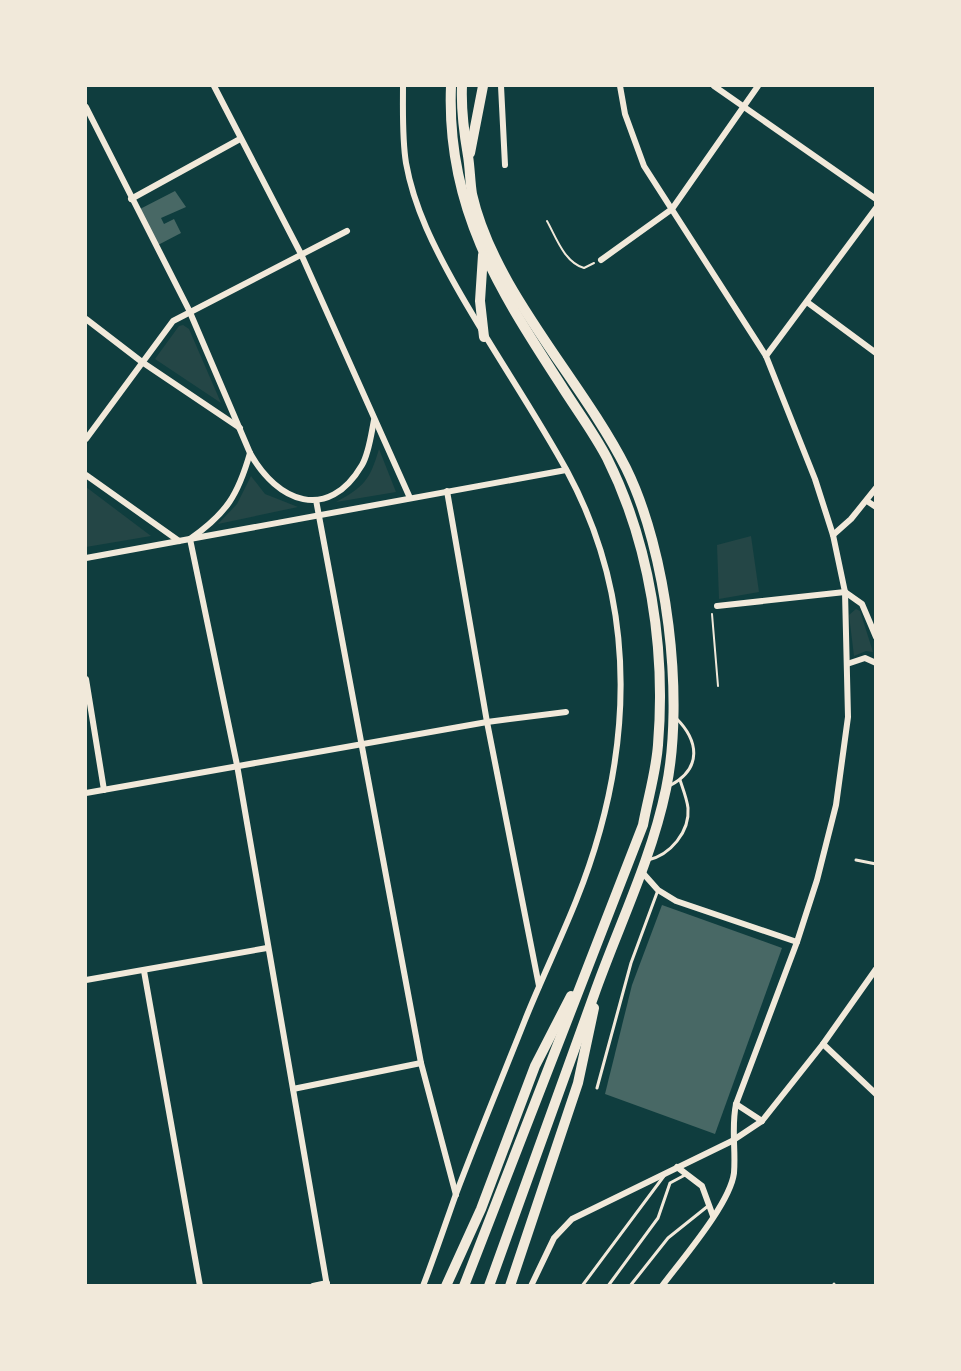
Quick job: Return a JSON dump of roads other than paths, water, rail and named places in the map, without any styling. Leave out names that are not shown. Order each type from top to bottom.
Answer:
[{"type":"highway","points":[[451,86],[457,169],[464,202],[483,255],[513,311],[606,457],[625,500],[638,542],[653,609],[660,677],[658,746],[643,825],[464,1286]]},
{"type":"highway","points":[[462,86],[463,129],[472,195],[505,275],[614,446],[632,483],[648,526],[658,567],[669,640],[673,715],[666,787],[646,860],[600,978],[489,1286]]},
{"type":"highway","points":[[469,162],[483,86]]},
{"type":"highway","points":[[483,255],[480,301],[484,336]]},
{"type":"highway","points":[[446,1286],[481,1209],[535,1066],[559,1014],[585,972]]},
{"type":"highway","points":[[510,1286],[578,1083],[600,978]]},
{"type":"street","points":[[214,86],[301,254],[410,498]]},
{"type":"street","points":[[403,86],[406,162],[417,205],[437,252],[484,336],[566,470],[592,524],[610,584],[620,633],[620,734],[596,843],[577,900],[539,986],[456,1195],[423,1286]]},
{"type":"street","points":[[501,86],[505,165]]},
{"type":"street","points":[[620,86],[635,145],[644,166],[766,356],[815,479],[832,535],[845,592],[848,717],[836,805],[817,880],[797,942],[736,1104],[732,1122],[734,1172],[731,1185],[662,1286]]},
{"type":"street","points":[[714,86],[876,199]]},
{"type":"street","points":[[601,260],[672,209],[758,86]]},
{"type":"street","points":[[86,107],[189,310],[250,453],[260,471],[279,489],[303,500],[316,500],[332,494],[349,482],[362,465],[374,420]]},
{"type":"street","points":[[131,199],[240,139]]},
{"type":"street","points":[[766,356],[876,208]]},
{"type":"street","points":[[86,439],[173,321],[189,310],[347,231]]},
{"type":"street","points":[[807,302],[876,354]]},
{"type":"street","points":[[86,319],[142,362],[240,428]]},
{"type":"street","points":[[190,539],[204,529],[234,498],[250,453]]},
{"type":"street","points":[[86,558],[566,470]]},
{"type":"street","points":[[86,475],[179,541]]},
{"type":"street","points":[[832,535],[851,519],[876,488]]},
{"type":"street","points":[[447,491],[487,722],[539,986]]},
{"type":"street","points":[[316,500],[421,1063],[456,1195]]},
{"type":"street","points":[[867,501],[876,507]]},
{"type":"street","points":[[190,539],[237,765],[327,1284],[313,1286]]},
{"type":"street","points":[[717,606],[845,592],[862,604],[876,638]]},
{"type":"street","points":[[847,664],[865,658],[876,663]]},
{"type":"street","points":[[86,679],[104,790]]},
{"type":"street","points":[[86,793],[487,722],[566,712]]},
{"type":"street","points":[[642,872],[658,890],[676,901],[797,942]]},
{"type":"street","points":[[86,980],[267,948]]},
{"type":"street","points":[[531,1286],[554,1238],[567,1224],[677,1167],[732,1142],[762,1121],[776,1107],[824,1044],[876,969]]},
{"type":"street","points":[[144,971],[200,1286]]},
{"type":"street","points":[[824,1044],[876,1094]]},
{"type":"street","points":[[293,1089],[421,1063]]},
{"type":"street","points":[[736,1104],[762,1121]]},
{"type":"street","points":[[677,1167],[702,1186],[710,1204],[712,1216]]},
{"type":"lane","points":[[666,787],[680,780],[691,768],[694,748],[691,735],[673,715]]},
{"type":"lane","points":[[646,860],[660,857],[672,848],[682,833],[688,809],[680,780]]},
{"type":"lane","points":[[856,860],[876,864]]},
{"type":"lane","points":[[597,1088],[631,963],[658,890]]},
{"type":"lane","points":[[582,1286],[667,1172]]},
{"type":"lane","points":[[608,1286],[658,1218],[670,1183],[674,1178],[689,1174]]},
{"type":"lane","points":[[630,1286],[668,1238],[710,1204]]}]
